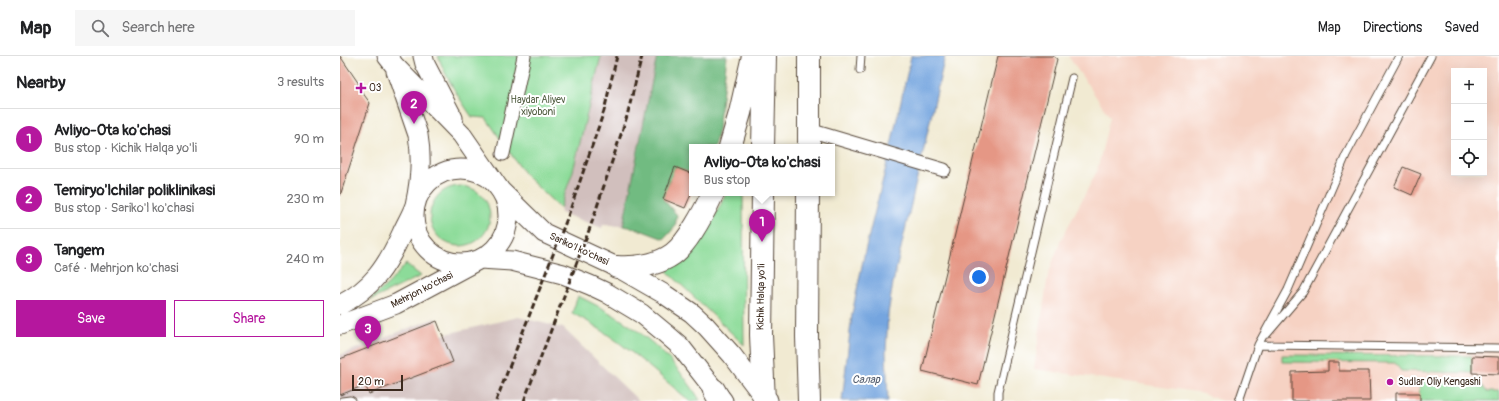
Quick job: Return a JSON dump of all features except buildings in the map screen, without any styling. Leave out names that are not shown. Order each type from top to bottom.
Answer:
[{"type":"highway","points":[[731,144],[740,113],[752,56]]},
{"type":"highway","points":[[763,144],[765,56]]},
{"type":"highway","points":[[809,139],[810,56]]},
{"type":"highway","points":[[617,267],[636,268],[645,266],[673,254],[695,227],[711,196]]},
{"type":"highway","name":"Kichik Halqa yo'li","points":[[762,196],[760,335],[765,399]]},
{"type":"highway","points":[[808,196],[808,401]]},
{"type":"main road","points":[[423,56],[425,64],[462,135]]},
{"type":"main road","name":"Sariko'l ko'chasi","points":[[391,59],[462,135],[500,190],[544,233],[617,267],[664,294],[692,314],[702,322],[732,355],[765,399]]},
{"type":"main road","name":"Sariko'l ko'chasi","points":[[391,59],[418,135],[420,145],[419,171],[414,206]]},
{"type":"main road","points":[[340,305],[362,292],[383,270],[393,254],[420,192],[430,180],[443,172],[459,169],[475,171],[489,178],[500,190],[507,205],[508,221],[503,237],[494,250],[480,259],[466,263],[451,262],[437,257],[425,248],[417,235],[414,220],[414,206]]},
{"type":"main road","points":[[480,259],[512,261],[536,266],[570,277],[607,293],[642,314],[673,340],[688,355],[719,397]]},
{"type":"main road","name":"Mehrjon ko'chasi","points":[[340,325],[396,304],[480,259]]},
{"type":"street","points":[[503,154],[524,56]]},
{"type":"street","points":[[809,139],[885,153],[944,170]]},
{"type":"lane","points":[[860,70],[861,56]]},
{"type":"lane","points":[[1239,401],[1258,344],[1288,290],[1346,155],[1399,56]]},
{"type":"lane","points":[[1258,344],[1303,292],[1431,56]]},
{"type":"lane","points":[[998,401],[998,392],[1072,78]]},
{"type":"lane","points":[[1258,344],[1499,348]]},
{"type":"lane","points":[[342,401],[352,401]]},
{"type":"shaded area","points":[[601,56],[657,56],[623,226],[603,225],[602,228],[561,213],[560,208],[573,171]]},
{"type":"shaded area","points":[[1068,56],[1499,56],[1499,354],[1381,355],[1499,355],[1499,401],[1222,401],[1197,392],[1034,369],[1048,275],[1060,242],[1097,171],[1110,117]]},
{"type":"shaded area","points":[[518,317],[563,328],[639,401],[340,401],[340,355],[435,318],[442,335]]},
{"type":"green space","name":"Haydar Aliyev xiyoboni","points":[[438,56],[601,56],[573,171],[560,208],[526,176],[486,118],[472,117],[449,80]]},
{"type":"green space","points":[[657,56],[727,56],[718,130],[715,144],[689,144],[689,173],[675,167],[663,199],[677,215],[675,227],[664,239],[635,228],[623,226]]},
{"type":"green space","points":[[460,186],[477,191],[485,199],[490,216],[485,233],[477,241],[460,246],[443,241],[435,233],[430,216],[435,199],[443,191]]},
{"type":"green space","points":[[725,196],[743,196],[744,345],[667,271],[694,245],[709,226]]},
{"type":"green space","points":[[406,264],[421,276],[371,300],[390,282]]},
{"type":"green space","points":[[578,296],[615,316],[647,339],[675,366],[700,400],[690,401],[619,342],[572,313]]},
{"type":"green space","points":[[1282,355],[1472,356],[1472,373],[1401,371],[1395,363],[1282,362]]},
{"type":"green space","points":[[1419,381],[1479,381],[1487,392],[1499,392],[1499,401],[1420,401]]},
{"type":"water","name":"Салар","points":[[911,56],[945,56],[893,283],[888,314],[886,352],[888,401],[842,401],[852,314],[865,251],[887,163]]},
{"type":"railway","points":[[496,401],[568,216],[604,111],[617,56]]},
{"type":"railway","points":[[524,401],[591,225],[627,116],[642,56]]},
{"type":"place","name":"03","points":[[361,88]]},
{"type":"place","name":"Temiryo'lchilar poliklinikasi","points":[[414,124]]},
{"type":"place","name":"Avliyo-Ota ko'chasi","points":[[762,242]]},
{"type":"place","name":"Tangem","points":[[368,349]]},
{"type":"place","name":"Sudlar Oliy Kengashi","points":[[1390,382]]}]
